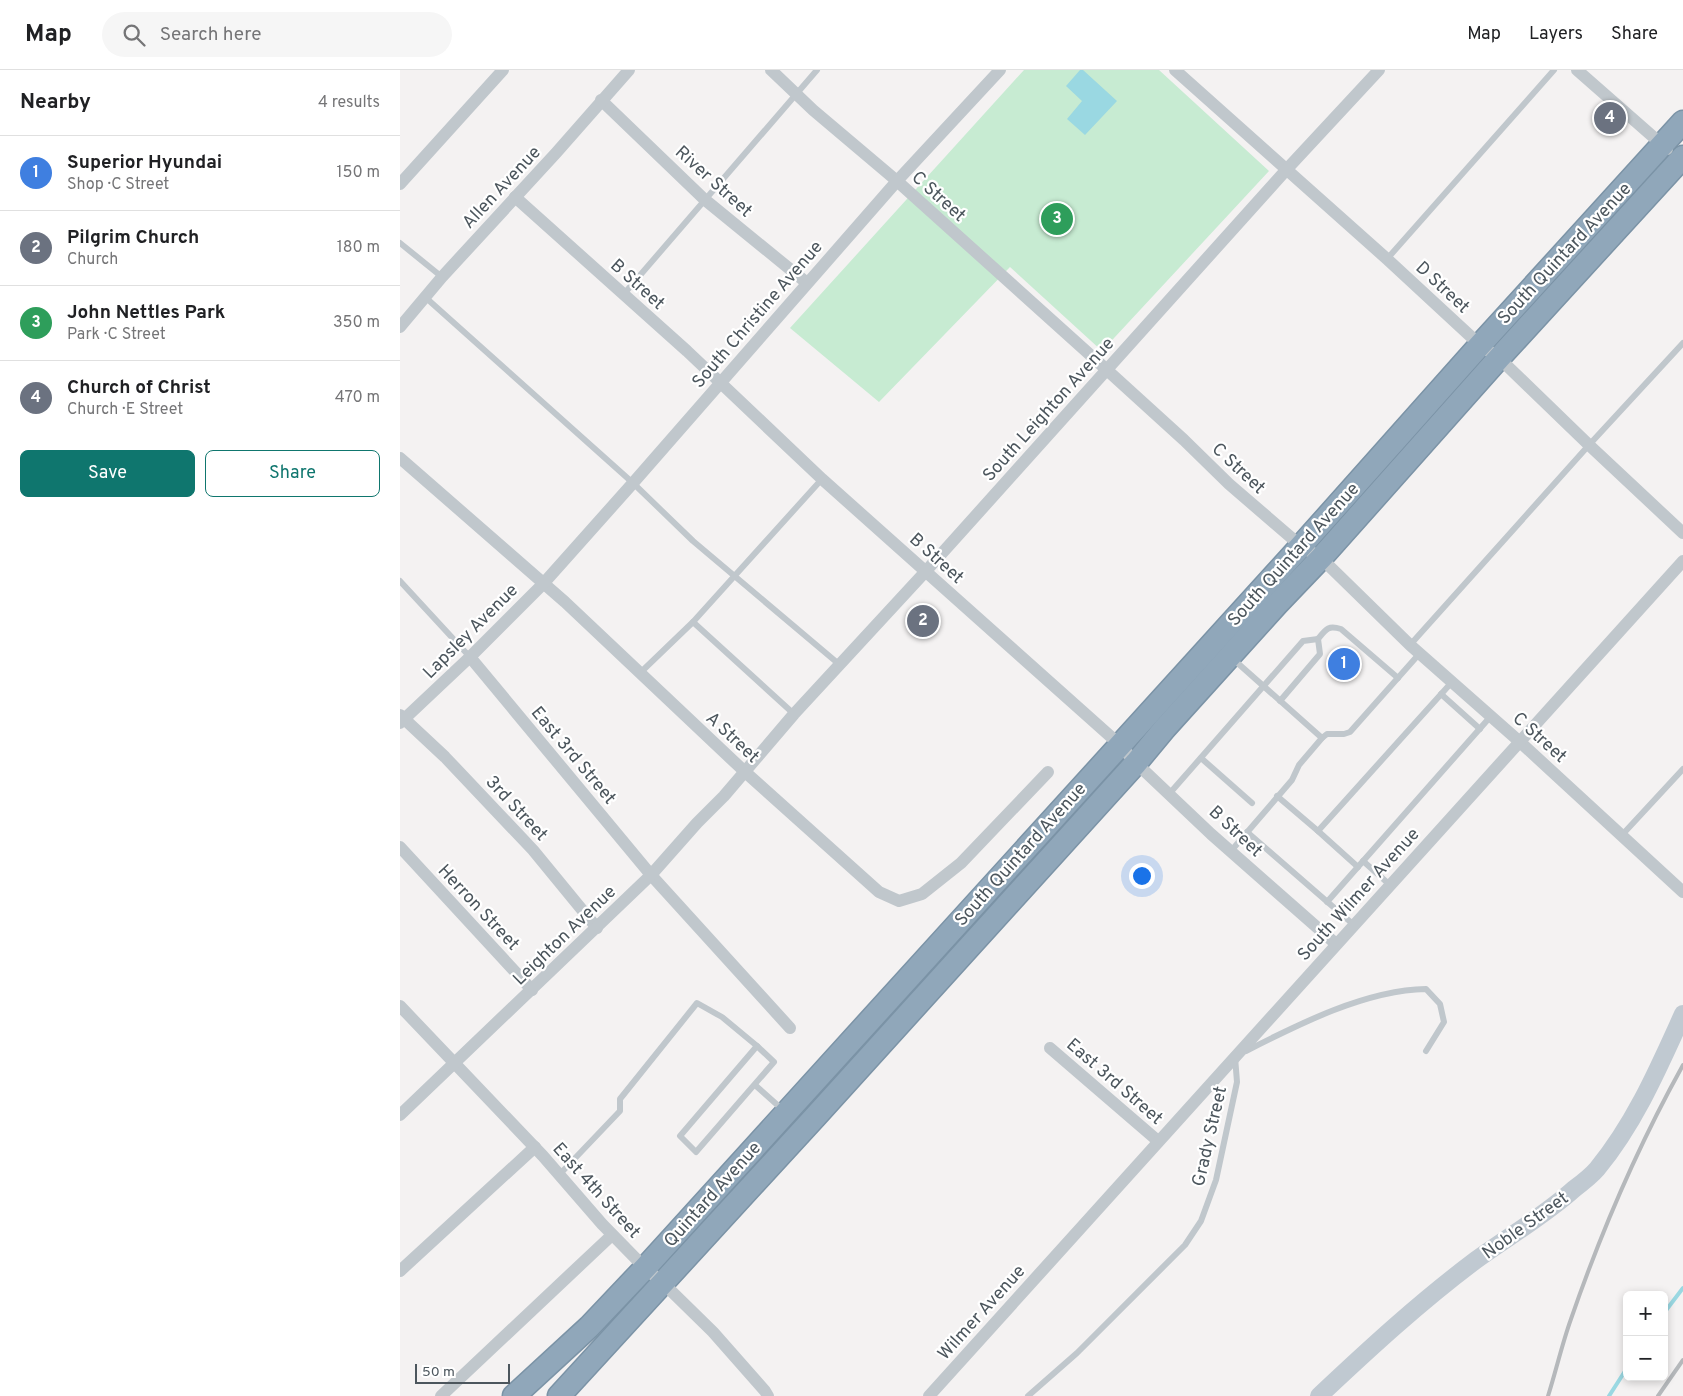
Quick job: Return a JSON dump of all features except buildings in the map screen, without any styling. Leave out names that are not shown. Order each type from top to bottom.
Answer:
[{"type":"highway","name":"South Quintard Avenue","points":[[902,985],[1119,744],[1301,546],[1480,344],[1683,122]]},
{"type":"highway","name":"South Quintard Avenue","points":[[920,1001],[1321,558],[1499,358],[1683,159]]},
{"type":"highway","name":"Quintard Avenue","points":[[514,1396],[589,1327],[645,1268],[902,985]]},
{"type":"highway","name":"Quintard Avenue","points":[[559,1396],[920,1001]]},
{"type":"main road","name":"Noble Street","points":[[1319,1396],[1382,1337],[1429,1297],[1477,1259],[1554,1206],[1596,1170],[1619,1140],[1637,1108],[1683,1014]]},
{"type":"street","points":[[400,184],[503,70]]},
{"type":"street","name":"Allen Avenue","points":[[400,327],[442,277],[629,70]]},
{"type":"street","name":"C Street","points":[[771,70],[1107,370],[1229,484],[1301,546],[1321,558],[1415,649],[1520,742],[1683,892]]},
{"type":"street","name":"South Christine Avenue","points":[[543,584],[897,181],[1000,70]]},
{"type":"street","name":"South Leighton Avenue","points":[[744,771],[1378,70]]},
{"type":"street","points":[[1577,70],[1662,146],[1683,159]]},
{"type":"street","name":"D Street","points":[[1181,72],[1480,344],[1499,358],[1683,533]]},
{"type":"street","name":"River Street","points":[[601,100],[704,198],[807,283]]},
{"type":"street","name":"B Street","points":[[515,197],[721,383],[822,479],[1119,744],[1136,763],[1231,851],[1336,944]]},
{"type":"street","name":"A Street","points":[[400,458],[565,602],[744,771],[879,892],[899,901],[922,894],[961,863],[1048,772]]},
{"type":"street","name":"South Wilmer Avenue","points":[[1059,1251],[1683,561]]},
{"type":"street","name":"Lapsley Avenue","points":[[401,719],[470,658],[543,584]]},
{"type":"street","name":"East 3rd Street","points":[[470,658],[651,876],[790,1028]]},
{"type":"street","points":[[400,734],[401,719]]},
{"type":"street","name":"3rd Street","points":[[401,719],[445,757],[533,850],[597,928]]},
{"type":"street","name":"Leighton Avenue","points":[[400,1116],[651,876],[724,796],[744,771]]},
{"type":"street","name":"Herron Street","points":[[400,847],[532,990]]},
{"type":"street","name":"East 4th Street","points":[[400,1006],[535,1147],[612,1235],[713,1332],[768,1396]]},
{"type":"street","name":"East 3rd Street","points":[[1050,1048],[1158,1141]]},
{"type":"street","points":[[400,1271],[535,1147]]},
{"type":"street","points":[[441,1396],[612,1235]]},
{"type":"street","name":"Wilmer Avenue","points":[[929,1396],[1059,1251]]},
{"type":"lane","points":[[623,295],[691,216],[704,198],[817,70]]},
{"type":"lane","points":[[1387,259],[1554,70]]},
{"type":"lane","points":[[400,243],[442,277]]},
{"type":"lane","points":[[425,297],[633,483],[692,541],[840,665]]},
{"type":"lane","points":[[1231,851],[1292,780],[1300,766],[1322,738],[1327,734],[1350,732],[1398,678],[1415,649],[1589,445],[1683,342]]},
{"type":"lane","points":[[640,674],[694,622],[822,479]]},
{"type":"lane","points":[[400,582],[470,658]]},
{"type":"lane","points":[[694,622],[794,714]]},
{"type":"lane","points":[[1170,793],[1303,641],[1318,639],[1325,630],[1333,627],[1341,629],[1398,678]]},
{"type":"lane","points":[[1280,701],[1320,654],[1318,639]]},
{"type":"lane","points":[[1230,657],[1322,738]]},
{"type":"lane","points":[[1318,831],[1452,682]]},
{"type":"lane","points":[[1441,694],[1480,729]]},
{"type":"lane","points":[[1327,902],[1491,716]]},
{"type":"lane","points":[[1201,758],[1252,803]]},
{"type":"lane","points":[[1622,835],[1683,769]]},
{"type":"lane","points":[[1277,796],[1358,867]]},
{"type":"lane","points":[[1247,832],[1354,925]]},
{"type":"lane","points":[[1363,861],[1390,884]]},
{"type":"lane","points":[[1235,1056],[1291,1028],[1358,1002],[1412,989],[1426,989],[1440,1004],[1444,1022],[1426,1052]]},
{"type":"lane","points":[[559,1175],[620,1111],[620,1099],[697,1003],[722,1017],[757,1046],[774,1062],[696,1152],[680,1136],[757,1046]]},
{"type":"lane","name":"Grady Street","points":[[1028,1396],[1077,1353],[1194,1234],[1201,1221],[1218,1171],[1237,1082],[1235,1056]]},
{"type":"lane","points":[[755,1085],[785,1113]]},
{"type":"green space","points":[[1024,70],[1159,70],[1269,171],[1102,351],[1010,267],[879,402],[790,328]]},
{"type":"water","points":[[1080,70],[1083,70],[1117,101],[1085,135],[1067,119],[1082,101],[1066,86]]},
{"type":"waterway","points":[[1668,1308],[1683,1288]]},
{"type":"waterway","points":[[1609,1396],[1623,1374]]},
{"type":"railway","points":[[1548,1396],[1571,1319],[1621,1190],[1683,1065]]},
{"type":"railway","points":[[1658,1396],[1683,1360]]},
{"type":"place","name":"Church of Christ","points":[[1610,118]]},
{"type":"place","name":"John Nettles Park","points":[[1057,219]]},
{"type":"place","name":"Pilgrim Church","points":[[923,621]]},
{"type":"place","name":"Superior Hyundai","points":[[1344,664]]}]
